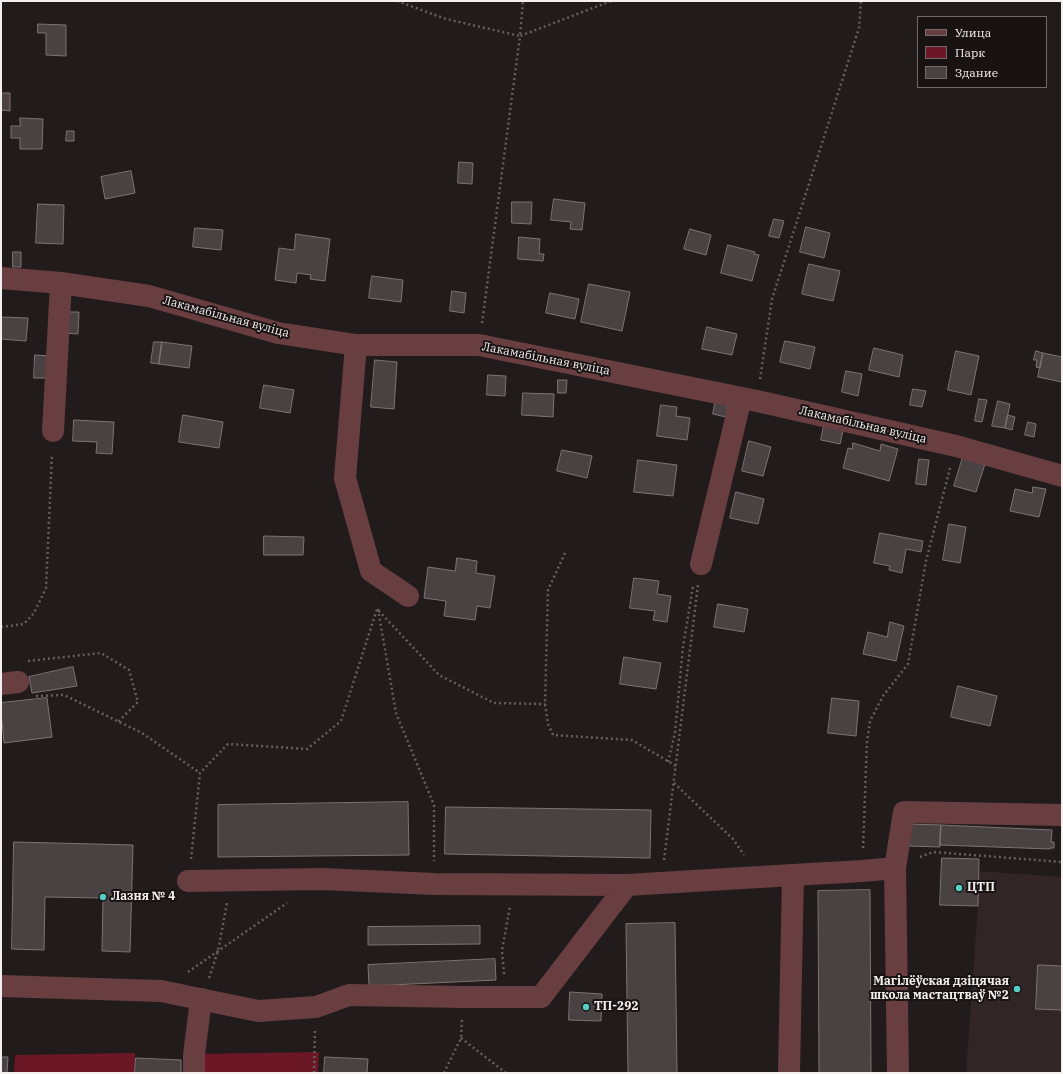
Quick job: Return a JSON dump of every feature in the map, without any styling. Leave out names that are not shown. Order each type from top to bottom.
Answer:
[{"type":"street","name":"Лакамабільная вуліца","points":[[1,278],[61,283],[149,296],[278,333],[356,345],[479,345],[749,400],[956,446],[1062,476]]},
{"type":"street","points":[[53,432],[61,283]]},
{"type":"street","points":[[356,345],[345,478],[371,571],[408,596]]},
{"type":"street","points":[[701,564],[749,400]]},
{"type":"street","points":[[898,1073],[895,868],[904,812],[1062,815]]},
{"type":"street","points":[[188,881],[322,879],[435,884],[627,885],[759,878],[895,868]]},
{"type":"street","points":[[790,1073],[794,875]]},
{"type":"street","points":[[1,986],[161,991],[258,1011],[316,1007],[348,995],[541,997],[627,885]]},
{"type":"street","points":[[194,1073],[194,1055],[201,999]]},
{"type":"path","points":[[397,1],[446,19],[520,36],[611,1]]},
{"type":"path","points":[[479,345],[520,36],[523,1]]},
{"type":"path","points":[[749,400],[772,299],[859,28],[861,1]]},
{"type":"path","points":[[1,627],[24,624],[34,613],[46,588],[53,432]]},
{"type":"path","points":[[862,871],[867,742],[870,721],[883,696],[908,664],[926,561],[956,446]]},
{"type":"path","points":[[566,553],[548,590],[545,704],[548,724],[554,735],[632,740],[676,766]]},
{"type":"path","points":[[668,762],[675,733],[683,647],[695,569],[701,564]]},
{"type":"path","points":[[661,883],[701,564]]},
{"type":"path","points":[[378,609],[439,675],[494,703],[545,704]]},
{"type":"path","points":[[188,881],[200,773],[228,744],[307,749],[341,721],[378,609]]},
{"type":"path","points":[[378,609],[396,713],[434,805],[435,884]]},
{"type":"path","points":[[118,722],[138,702],[129,670],[101,653],[18,662],[10,683],[20,696],[64,695],[118,722],[142,733],[200,773]]},
{"type":"path","points":[[674,783],[733,839],[759,878]]},
{"type":"path","points":[[895,868],[933,852],[1062,862]]},
{"type":"path","points":[[201,999],[218,951],[231,881]]},
{"type":"path","points":[[506,997],[502,951],[514,884]]},
{"type":"path","points":[[161,991],[290,902]]},
{"type":"path","points":[[444,1073],[461,1038],[464,997]]},
{"type":"path","points":[[314,1073],[316,1007]]},
{"type":"path","points":[[461,1038],[506,1073]]},
{"type":"shaded area","name":"Магілёўская дзіцячая школа мастацтваў №2","points":[[979,871],[1062,877],[1062,1073],[966,1073],[978,906]]},
{"type":"green space","points":[[319,1052],[318,1073],[198,1073],[199,1054]]},
{"type":"green space","points":[[135,1053],[135,1073],[14,1073],[15,1055]]},
{"type":"building","points":[[38,24],[66,25],[66,56],[46,55],[46,33],[38,33]]},
{"type":"building","points":[[1,93],[10,93],[10,111],[1,110]]},
{"type":"building","points":[[20,118],[43,119],[42,149],[20,149],[20,138],[11,138],[11,126],[20,126]]},
{"type":"building","points":[[67,131],[74,131],[74,141],[66,141]]},
{"type":"building","points":[[459,162],[473,163],[472,184],[458,183]]},
{"type":"building","points":[[131,171],[135,193],[105,199],[101,177]]},
{"type":"building","points":[[554,199],[585,203],[582,230],[570,229],[571,222],[551,220]]},
{"type":"building","points":[[512,202],[532,202],[531,224],[512,223]]},
{"type":"building","points":[[38,204],[64,205],[63,244],[36,243]]},
{"type":"building","points":[[774,219],[784,221],[779,238],[769,236]]},
{"type":"building","points":[[806,227],[830,233],[824,258],[800,252]]},
{"type":"building","points":[[195,228],[223,230],[221,250],[193,247]]},
{"type":"building","points":[[690,229],[711,235],[706,255],[684,249]]},
{"type":"building","points":[[296,234],[330,239],[325,281],[310,279],[311,275],[297,273],[296,283],[275,280],[279,248],[294,250]]},
{"type":"building","points":[[519,237],[540,239],[539,254],[544,254],[543,261],[518,259]]},
{"type":"building","points":[[728,245],[755,252],[754,254],[759,255],[752,281],[721,273]]},
{"type":"building","points":[[13,252],[21,252],[21,267],[13,267]]},
{"type":"building","points":[[809,264],[840,271],[833,301],[802,294]]},
{"type":"building","points":[[372,276],[403,280],[401,302],[369,298]]},
{"type":"building","points":[[589,284],[630,292],[622,331],[581,322]]},
{"type":"building","points":[[452,291],[466,293],[464,313],[450,311]]},
{"type":"building","points":[[550,293],[579,299],[575,319],[546,313]]},
{"type":"building","points":[[65,312],[79,312],[78,334],[64,333]]},
{"type":"building","points":[[1,317],[28,318],[26,341],[1,339]]},
{"type":"building","points":[[707,327],[737,334],[732,355],[702,349]]},
{"type":"building","points":[[785,341],[815,347],[810,369],[780,362]]},
{"type":"building","points":[[154,342],[162,342],[159,364],[151,363]]},
{"type":"building","points":[[162,342],[192,346],[189,368],[159,364]]},
{"type":"building","points":[[874,348],[903,355],[899,377],[869,370]]},
{"type":"building","points":[[956,351],[979,356],[971,395],[948,390]]},
{"type":"building","points":[[1036,351],[1043,353],[1040,368],[1036,367],[1037,360],[1034,360]]},
{"type":"building","points":[[1043,353],[1062,357],[1062,382],[1038,377]]},
{"type":"building","points":[[35,355],[49,356],[48,378],[34,378]]},
{"type":"building","points":[[375,360],[397,362],[394,409],[371,407]]},
{"type":"building","points":[[846,371],[862,374],[858,396],[842,392]]},
{"type":"building","points":[[488,375],[506,376],[505,396],[487,395]]},
{"type":"building","points":[[558,380],[567,380],[566,393],[558,393]]},
{"type":"building","points":[[264,385],[294,390],[290,413],[260,408]]},
{"type":"building","points":[[913,389],[926,391],[922,407],[910,405]]},
{"type":"building","points":[[523,393],[554,394],[553,417],[522,415]]},
{"type":"building","points":[[717,394],[730,396],[726,417],[713,414]]},
{"type":"building","points":[[979,399],[987,400],[982,422],[975,421]]},
{"type":"building","points":[[998,401],[1010,404],[1005,428],[992,426]]},
{"type":"building","points":[[661,405],[677,407],[676,416],[690,418],[687,440],[657,436]]},
{"type":"building","points":[[183,415],[223,422],[219,448],[179,442]]},
{"type":"building","points":[[1008,415],[1015,417],[1012,430],[1005,428]]},
{"type":"building","points":[[74,420],[114,422],[112,454],[96,453],[97,442],[73,441]]},
{"type":"building","points":[[825,421],[844,426],[840,444],[821,440]]},
{"type":"building","points":[[1028,422],[1036,424],[1034,437],[1025,435]]},
{"type":"building","points":[[749,441],[771,447],[763,476],[742,471]]},
{"type":"building","points":[[853,443],[880,451],[881,444],[898,449],[889,481],[843,468],[848,448],[852,449]]},
{"type":"building","points":[[562,450],[592,456],[587,478],[557,471]]},
{"type":"building","points":[[963,457],[985,464],[976,492],[954,486]]},
{"type":"building","points":[[919,459],[929,460],[926,485],[916,484]]},
{"type":"building","points":[[638,460],[677,465],[673,496],[634,492]]},
{"type":"building","points":[[1033,487],[1046,489],[1039,517],[1010,511],[1015,489],[1032,493]]},
{"type":"building","points":[[736,492],[764,499],[758,524],[730,518]]},
{"type":"building","points":[[949,524],[966,527],[960,563],[943,560]]},
{"type":"building","points":[[880,533],[923,541],[921,552],[906,549],[902,573],[889,570],[890,566],[874,563]]},
{"type":"building","points":[[264,536],[304,537],[303,555],[264,555]]},
{"type":"building","points":[[457,558],[477,561],[476,573],[495,576],[490,608],[477,606],[475,620],[444,616],[446,601],[424,598],[428,567],[455,571]]},
{"type":"building","points":[[634,578],[659,581],[657,594],[671,596],[667,622],[653,620],[655,611],[630,608]]},
{"type":"building","points":[[718,604],[748,609],[744,632],[714,627]]},
{"type":"building","points":[[890,622],[904,626],[896,661],[863,654],[868,632],[887,637]]},
{"type":"building","points":[[624,657],[661,663],[656,689],[620,684]]},
{"type":"building","points":[[73,667],[77,686],[32,693],[29,677]]},
{"type":"building","points":[[958,686],[997,696],[990,726],[951,717]]},
{"type":"building","points":[[47,698],[52,737],[4,743],[1,721],[1,703]]},
{"type":"building","points":[[832,698],[859,701],[856,736],[828,733]]},
{"type":"building","points":[[408,802],[409,855],[218,857],[218,805]]},
{"type":"building","points":[[446,807],[651,810],[650,858],[445,854]]},
{"type":"building","points":[[910,824],[941,825],[940,847],[909,846]]},
{"type":"building","points":[[941,825],[1052,830],[1051,842],[1054,842],[1054,848],[940,845]]},
{"type":"building","name":"Лазня № 4","points":[[14,842],[133,845],[130,952],[102,951],[103,898],[45,897],[44,950],[12,949]]},
{"type":"building","name":"ЦТП","points":[[942,858],[979,859],[978,906],[940,905]]},
{"type":"building","points":[[870,890],[871,1073],[819,1073],[818,891]]},
{"type":"building","points":[[675,923],[677,1073],[628,1073],[626,924]]},
{"type":"building","points":[[480,926],[480,944],[368,945],[368,927]]},
{"type":"building","points":[[495,959],[496,980],[369,986],[368,965]]},
{"type":"building","points":[[1038,965],[1062,966],[1062,1010],[1036,1009]]},
{"type":"building","name":"ТП-292","points":[[570,992],[602,994],[601,1021],[569,1020]]},
{"type":"building","points":[[1,1057],[8,1057],[7,1073],[1,1073]]},
{"type":"building","points":[[325,1057],[368,1059],[367,1073],[324,1073]]},
{"type":"building","points":[[136,1058],[181,1060],[181,1073],[135,1073]]},
{"type":"place","name":"ЦТП","points":[[959,888]]},
{"type":"place","name":"Лазня № 4","points":[[103,897]]},
{"type":"place","name":"Магілёўская дзіцячая школа мастацтваў №2","points":[[1017,989]]},
{"type":"place","name":"ТП-292","points":[[586,1007]]}]
